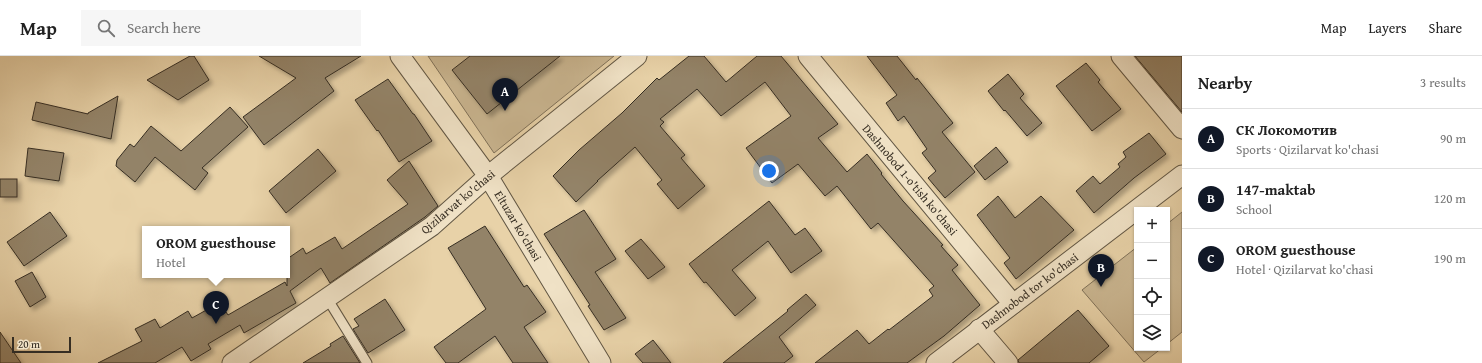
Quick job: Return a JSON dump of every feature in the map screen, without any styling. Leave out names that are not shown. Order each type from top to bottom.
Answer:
[{"type":"street","name":"Eltuzar ko'chasi","points":[[400,56],[488,176],[601,363]]},
{"type":"street","name":"Qizilarvat ko'chasi","points":[[232,363],[432,226],[488,176],[637,56]]},
{"type":"street","name":"Dashnobod 1-o'tish ko'chasi","points":[[808,56],[1013,304]]},
{"type":"street","points":[[1121,56],[1182,129]]},
{"type":"street","name":"Dashnobod tor ko'chasi","points":[[936,363],[1182,175]]},
{"type":"street","points":[[979,329],[1008,363]]},
{"type":"lane","points":[[327,298],[367,363]]},
{"type":"shaded area","points":[[428,56],[614,56],[494,153]]},
{"type":"shaded area","points":[[1182,212],[1182,332],[1170,342],[1170,243],[1170,222]]},
{"type":"shaded area","points":[[1134,249],[1134,350],[1082,290]]},
{"type":"shaded area","points":[[1135,351],[1158,351],[1144,362]]},
{"type":"building","points":[[190,56],[194,56],[209,80],[178,100],[147,80]]},
{"type":"building","points":[[259,56],[361,56],[325,78],[334,91],[264,145],[243,117],[296,78]]},
{"type":"building","points":[[470,56],[560,56],[487,114],[452,70]]},
{"type":"building","points":[[689,56],[704,56],[726,82],[757,56],[781,56],[838,124],[818,138],[847,172],[867,154],[903,201],[943,245],[941,246],[958,265],[952,270],[980,305],[944,336],[907,363],[815,363],[857,330],[869,344],[933,296],[929,290],[934,286],[878,223],[871,229],[837,186],[825,196],[798,164],[772,183],[746,148],[791,116],[765,82],[721,116],[697,89],[660,119],[664,122],[660,126],[685,155],[681,158],[705,186],[678,209],[657,184],[662,180],[635,147],[576,202],[553,176],[579,150],[622,113],[657,78],[659,80]]},
{"type":"building","points":[[867,56],[897,56],[916,80],[917,78],[953,123],[942,132],[975,172],[945,198],[928,178],[936,171],[922,153],[927,149],[904,116],[898,121],[886,103],[897,95]]},
{"type":"building","points":[[1135,56],[1182,56],[1182,112]]},
{"type":"building","points":[[1086,63],[1100,80],[1098,82],[1121,109],[1092,131],[1056,86]]},
{"type":"building","points":[[1008,74],[1024,94],[1020,98],[1042,123],[1027,136],[988,91]]},
{"type":"building","points":[[388,79],[432,141],[399,162],[378,130],[377,131],[355,100]]},
{"type":"building","points":[[118,96],[111,139],[32,120],[36,102],[88,114]]},
{"type":"building","points":[[230,107],[248,127],[202,168],[208,173],[195,190],[155,157],[135,182],[116,166],[117,160],[130,144],[134,147],[151,126],[181,151]]},
{"type":"building","points":[[1149,133],[1166,154],[1134,178],[1094,213],[1076,191],[1093,176],[1100,184],[1120,167],[1118,164],[1126,157],[1123,152]]},
{"type":"building","points":[[996,147],[1008,162],[985,180],[974,166]]},
{"type":"building","points":[[28,148],[64,153],[59,181],[25,176]]},
{"type":"building","points":[[318,149],[336,171],[286,213],[269,191]]},
{"type":"building","points":[[409,161],[438,206],[425,217],[330,283],[321,268],[290,291],[296,303],[244,333],[240,325],[208,344],[211,349],[191,361],[182,347],[155,363],[98,363],[142,341],[135,329],[155,319],[160,328],[188,311],[192,318],[210,308],[217,318],[226,312],[228,315],[285,282],[287,286],[287,278],[290,278],[290,257],[303,248],[306,254],[335,237],[342,249],[408,204],[387,180]]},
{"type":"building","points":[[0,179],[17,179],[17,197],[0,197]]},
{"type":"building","points":[[998,196],[1015,218],[1041,196],[1074,230],[1016,279],[1004,263],[1010,258],[977,215]]},
{"type":"building","points":[[769,201],[795,235],[805,228],[822,251],[791,273],[768,241],[732,270],[756,298],[735,316],[706,282],[704,283],[689,264]]},
{"type":"building","points":[[584,210],[616,259],[595,272],[626,318],[604,330],[588,306],[590,305],[544,234]]},
{"type":"building","points":[[50,212],[67,236],[24,266],[7,242]]},
{"type":"building","points":[[485,226],[524,287],[527,285],[546,312],[524,327],[548,363],[513,363],[495,336],[458,363],[446,363],[434,347],[486,309],[448,248]]},
{"type":"building","points":[[641,239],[665,267],[648,279],[625,251]]},
{"type":"building","points":[[32,272],[46,297],[30,307],[15,281]]},
{"type":"building","points":[[806,294],[816,305],[779,337],[793,356],[784,363],[723,363],[788,311],[787,310]]},
{"type":"building","points":[[385,299],[405,330],[368,353],[353,329],[359,326],[354,319]]},
{"type":"building","points":[[1078,310],[1109,346],[1089,363],[1019,363],[1018,360]]},
{"type":"building","points":[[0,332],[21,363],[0,363]]},
{"type":"building","points":[[343,336],[360,363],[303,363],[331,346],[330,344]]},
{"type":"building","points":[[653,340],[671,363],[643,363],[635,354]]},
{"type":"place","name":"СК Локомотив","points":[[505,111]]},
{"type":"place","name":"147-maktab","points":[[1101,287]]},
{"type":"place","name":"OROM guesthouse","points":[[216,324]]}]
